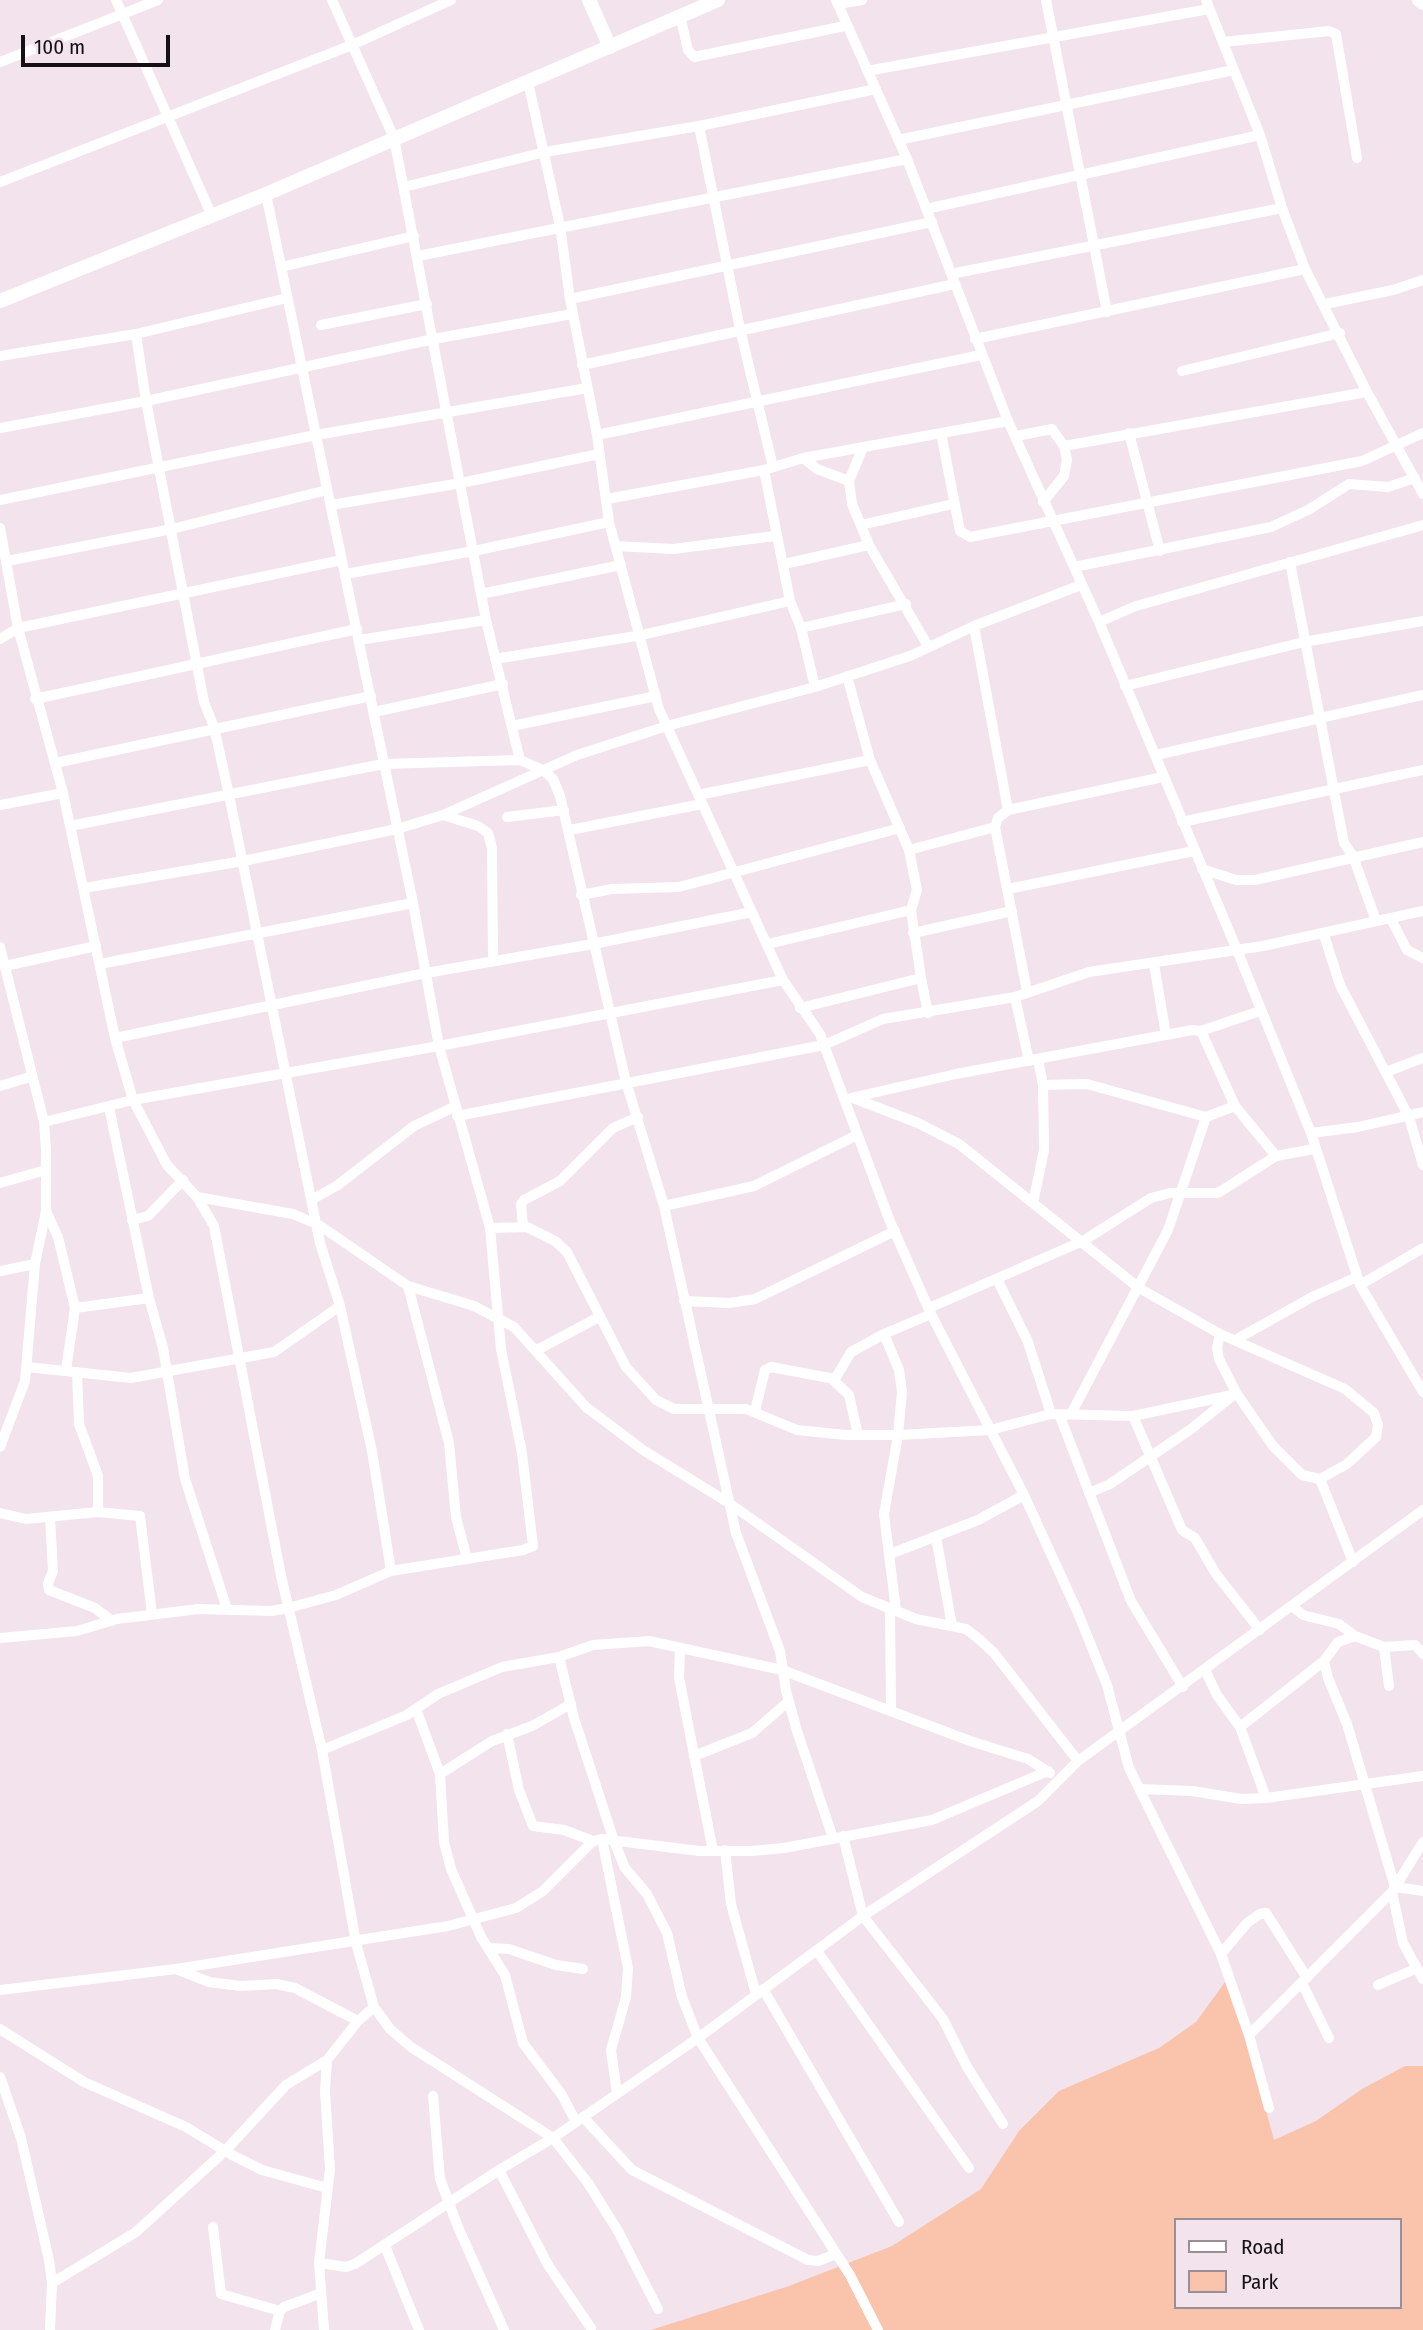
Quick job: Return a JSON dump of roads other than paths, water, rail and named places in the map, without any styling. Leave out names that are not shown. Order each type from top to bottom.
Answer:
[{"type":"street","points":[[116,0],[212,216]]},
{"type":"street","points":[[0,62],[123,16],[158,0]]},
{"type":"street","points":[[332,0],[394,138],[486,620],[520,760]]},
{"type":"street","points":[[0,182],[352,46],[451,0]]},
{"type":"street","points":[[589,0],[610,47]]},
{"type":"street","points":[[862,0],[837,2],[845,26],[908,159],[1007,421],[1099,622],[1237,950],[1311,1133],[1358,1281],[1423,1392]]},
{"type":"street","points":[[1046,0],[1107,312]]},
{"type":"street","points":[[0,301],[265,194],[712,1]]},
{"type":"street","points":[[867,71],[1054,37],[1208,5],[1260,135],[1282,208],[1305,269],[1325,304],[1367,392],[1422,492]]},
{"type":"street","points":[[680,15],[688,50],[694,57],[845,26]]},
{"type":"street","points":[[1223,43],[1329,30],[1336,34],[1357,158]]},
{"type":"street","points":[[898,139],[1234,70]]},
{"type":"street","points":[[528,82],[560,226],[572,314],[597,435],[609,522],[642,635],[656,696],[700,800],[783,979],[824,1045],[849,1098],[858,1135],[895,1231],[930,1311],[1024,1496],[1078,1613],[1107,1685],[1121,1732],[1124,1753],[1221,1954],[1249,2035],[1269,2108]]},
{"type":"street","points":[[404,187],[545,152],[699,127],[876,89]]},
{"type":"street","points":[[699,127],[769,468],[775,536],[784,564],[790,601],[801,628],[815,687]]},
{"type":"street","points":[[926,209],[1260,135]]},
{"type":"street","points":[[418,256],[908,159]]},
{"type":"street","points":[[0,1638],[77,1631],[152,1614],[227,1609],[272,1611],[336,1595],[391,1572],[523,1550],[533,1546],[522,1453],[500,1349],[490,1228],[439,1046],[371,696],[265,194]]},
{"type":"street","points":[[582,365],[953,279],[1095,243],[1282,208]]},
{"type":"street","points":[[570,299],[932,222]]},
{"type":"street","points":[[281,267],[414,236]]},
{"type":"street","points":[[975,339],[1305,269]]},
{"type":"street","points":[[1325,304],[1392,290],[1423,280]]},
{"type":"street","points":[[0,356],[136,334],[287,298]]},
{"type":"street","points":[[321,326],[427,304]]},
{"type":"street","points":[[0,428],[146,401],[433,339],[572,314]]},
{"type":"street","points":[[136,334],[146,401],[204,702],[214,727],[229,795],[319,1225],[320,1243],[340,1306],[372,1451],[391,1572]]},
{"type":"street","points":[[1182,371],[1340,334]]},
{"type":"street","points":[[597,435],[981,355]]},
{"type":"street","points":[[0,500],[316,435],[587,388]]},
{"type":"street","points":[[1064,446],[1367,392]]},
{"type":"street","points":[[607,499],[769,468],[803,458],[1007,421]]},
{"type":"street","points":[[1016,436],[1052,429],[1064,446],[1067,460],[1064,476],[1058,487],[1043,502]]},
{"type":"street","points":[[941,433],[960,531],[970,537],[1050,519],[1363,461],[1423,433]]},
{"type":"street","points":[[1129,433],[1160,551]]},
{"type":"street","points":[[863,447],[849,481],[852,504],[869,545],[906,604],[928,646]]},
{"type":"street","points":[[331,505],[461,483],[599,454]]},
{"type":"street","points":[[803,458],[817,469],[849,481]]},
{"type":"street","points":[[1346,464],[1349,484]]},
{"type":"street","points":[[1074,567],[1284,523],[1349,484],[1388,487],[1415,478]]},
{"type":"street","points":[[7,561],[172,529],[327,490]]},
{"type":"street","points":[[860,524],[953,504]]},
{"type":"street","points":[[345,574],[474,551],[609,522]]},
{"type":"street","points":[[1099,622],[1136,606],[1423,525]]},
{"type":"street","points":[[0,528],[18,628],[35,699],[63,793],[115,1038],[134,1100],[167,1165],[197,1197],[214,1226],[288,1608],[322,1750],[356,1942],[374,2007],[390,2029],[411,2047],[553,2138],[588,2183],[612,2222],[658,2309]]},
{"type":"street","points":[[616,546],[673,549],[775,536]]},
{"type":"street","points":[[784,564],[869,545]]},
{"type":"street","points":[[0,639],[18,628],[342,560]]},
{"type":"street","points":[[1290,562],[1344,843],[1353,856],[1376,921]]},
{"type":"street","points":[[481,594],[621,565]]},
{"type":"street","points":[[84,888],[243,861],[397,829],[443,815],[543,770],[667,726],[815,687],[909,656],[974,626],[1081,584]]},
{"type":"street","points":[[495,659],[642,635],[790,601]]},
{"type":"street","points":[[801,628],[906,604]]},
{"type":"street","points":[[35,699],[197,663],[358,635],[486,620]]},
{"type":"street","points":[[1125,686],[1304,642],[1423,621]]},
{"type":"street","points":[[974,626],[1008,810]]},
{"type":"street","points":[[847,676],[870,761],[909,850],[917,890],[911,910],[913,933],[928,1013]]},
{"type":"street","points":[[374,712],[503,684]]},
{"type":"street","points":[[1156,755],[1423,695]]},
{"type":"street","points":[[55,763],[214,727],[371,696]]},
{"type":"street","points":[[512,726],[656,696]]},
{"type":"street","points":[[70,826],[383,764],[520,760],[543,770],[553,779],[570,830],[581,895],[626,1082],[664,1206],[736,1533],[780,1651],[789,1702],[838,1837],[863,1916],[943,2019],[967,2067],[1003,2124]]},
{"type":"street","points":[[570,830],[870,761]]},
{"type":"street","points":[[1182,822],[1423,770]]},
{"type":"street","points":[[1027,992],[995,827],[998,818],[1008,810],[1163,777]]},
{"type":"street","points":[[0,804],[63,793]]},
{"type":"street","points":[[507,817],[564,810]]},
{"type":"street","points":[[443,815],[478,825],[488,833],[492,848],[493,960]]},
{"type":"street","points":[[909,850],[995,827]]},
{"type":"street","points":[[581,895],[612,889],[679,887],[900,828]]},
{"type":"street","points":[[1202,869],[1236,880],[1255,880],[1423,842]]},
{"type":"street","points":[[1008,889],[1194,850]]},
{"type":"street","points":[[100,964],[413,903]]},
{"type":"street","points":[[768,944],[911,910]]},
{"type":"street","points":[[913,933],[1012,911]]},
{"type":"street","points":[[313,1199],[338,1185],[414,1126],[456,1112],[824,1045],[883,1019],[1015,997],[1089,972],[1154,964],[1324,935],[1423,911]]},
{"type":"street","points":[[115,1038],[426,973],[593,944],[752,912]]},
{"type":"street","points":[[1391,919],[1407,950],[1423,958]]},
{"type":"street","points":[[1324,935],[1340,985],[1407,1113],[1423,1165]]},
{"type":"street","points":[[5,966],[96,946]]},
{"type":"street","points":[[0,947],[30,1077],[44,1122],[46,1170],[46,1211],[35,1264],[25,1381],[0,1447]]},
{"type":"street","points":[[1154,964],[1166,1035]]},
{"type":"street","points":[[800,1008],[921,978]]},
{"type":"street","points":[[44,1122],[134,1100],[439,1046],[783,979]]},
{"type":"street","points":[[1015,997],[1043,1086],[1044,1150],[1033,1203]]},
{"type":"street","points":[[0,1001],[13,998]]},
{"type":"street","points":[[849,1098],[1033,1060],[1201,1031],[1260,1011]]},
{"type":"street","points":[[1201,1031],[1235,1106],[1276,1156]]},
{"type":"street","points":[[1386,1072],[1423,1058]]},
{"type":"street","points":[[0,1086],[30,1077]]},
{"type":"street","points":[[1043,1086],[1087,1084],[1206,1118],[1235,1106]]},
{"type":"street","points":[[849,1098],[918,1123],[959,1144],[1139,1288],[1220,1334],[1237,1339],[1345,1389],[1374,1413],[1378,1425],[1376,1437],[1347,1464],[1320,1479],[1302,1475],[1287,1461],[1235,1394],[1219,1359],[1217,1348],[1220,1334]]},
{"type":"street","points":[[109,1107],[167,1371],[185,1479],[227,1609]]},
{"type":"street","points":[[1311,1133],[1358,1127],[1407,1113],[1423,1112]]},
{"type":"street","points":[[523,1227],[520,1210],[524,1200],[560,1181],[613,1128],[638,1117]]},
{"type":"street","points":[[1071,1414],[1168,1230],[1206,1118]]},
{"type":"street","points":[[664,1206],[754,1186],[858,1135]]},
{"type":"street","points":[[755,1411],[761,1374],[771,1367],[837,1378],[851,1352],[930,1311],[1083,1241],[1140,1204],[1160,1195],[1218,1193],[1276,1156],[1314,1149]]},
{"type":"street","points":[[0,1183],[46,1170]]},
{"type":"street","points":[[132,1220],[148,1216],[183,1180]]},
{"type":"street","points":[[197,1197],[293,1214],[319,1225],[408,1286],[474,1306],[514,1328],[537,1350],[586,1407],[643,1450],[729,1503],[862,1597],[934,1625],[965,1629],[994,1653],[1078,1761]]},
{"type":"street","points":[[46,1211],[58,1237],[75,1308],[72,1371],[79,1424],[98,1476],[98,1512]]},
{"type":"street","points":[[490,1228],[523,1227],[540,1233],[568,1252],[626,1367],[656,1400],[674,1409],[755,1411],[797,1430],[898,1435],[990,1430],[1055,1414],[1133,1416],[1235,1394]]},
{"type":"street","points":[[684,1301],[729,1303],[755,1299],[895,1231]]},
{"type":"street","points":[[1237,1339],[1312,1297],[1358,1281],[1423,1248]]},
{"type":"street","points":[[0,1271],[35,1264]]},
{"type":"street","points":[[998,1281],[1028,1342],[1131,1601],[1183,1687]]},
{"type":"street","points":[[408,1286],[449,1443],[456,1517],[467,1559]]},
{"type":"street","points":[[75,1308],[149,1298]]},
{"type":"street","points":[[27,1367],[131,1378],[281,1349],[340,1306]]},
{"type":"street","points":[[537,1350],[599,1317]]},
{"type":"street","points":[[884,1334],[901,1381],[898,1435],[884,1514],[890,1554],[893,1609],[891,1711]]},
{"type":"street","points":[[832,1379],[849,1395],[858,1435]]},
{"type":"street","points":[[1089,1493],[1110,1484],[1235,1394]]},
{"type":"street","points":[[1133,1416],[1182,1530],[1195,1538],[1216,1574],[1260,1630]]},
{"type":"street","points":[[1320,1479],[1353,1562]]},
{"type":"street","points":[[890,1554],[936,1537],[1024,1496]]},
{"type":"street","points":[[319,2263],[346,2267],[385,2246],[499,2169],[553,2138],[698,2038],[863,1916],[1038,1801],[1057,1779],[1078,1761],[1423,1510]]},
{"type":"street","points":[[0,1513],[26,1519],[98,1512],[140,1516],[152,1614]]},
{"type":"street","points":[[50,1517],[53,1571],[48,1583],[49,1590],[95,1608],[112,1621]]},
{"type":"street","points":[[936,1537],[952,1626]]},
{"type":"street","points":[[1292,1606],[1303,1615],[1339,1623],[1355,1636],[1384,1647],[1415,1645],[1423,1654]]},
{"type":"street","points":[[1240,1727],[1324,1661],[1338,1642],[1355,1636]]},
{"type":"street","points":[[322,1750],[416,1709],[438,1694],[502,1667],[559,1657],[617,1641],[649,1641],[782,1670],[1028,1759],[1057,1779]]},
{"type":"street","points":[[1384,1647],[1390,1686]]},
{"type":"street","points":[[680,1648],[679,1678],[694,1756],[732,1904],[760,1991],[899,2222]]},
{"type":"street","points":[[559,1657],[614,1841],[625,1868],[647,1894],[667,1933],[682,1997],[698,2038],[836,2254],[878,2330]]},
{"type":"street","points":[[1324,1661],[1364,1783],[1393,1889],[1403,1943],[1415,1969],[1423,1979]]},
{"type":"street","points":[[1205,1670],[1217,1695],[1240,1727],[1266,1798]]},
{"type":"street","points":[[694,1756],[752,1733],[789,1702]]},
{"type":"street","points":[[440,1774],[507,1734],[532,1726],[571,1704]]},
{"type":"street","points":[[416,1709],[440,1774],[444,1842],[450,1869],[474,1920],[505,1975],[523,2043],[579,2119],[632,2170],[808,2260],[818,2261],[836,2254]]},
{"type":"street","points":[[507,1734],[521,1800],[533,1826],[564,1830],[597,1840],[719,1851],[784,1848],[932,1820],[1048,1771]]},
{"type":"street","points":[[1141,1788],[1266,1798],[1423,1776]]},
{"type":"street","points":[[0,1990],[176,1969],[236,1957],[356,1942],[504,1914],[528,1901],[597,1840]]},
{"type":"street","points":[[597,1840],[628,1968],[626,1997],[611,2049],[617,2093]]},
{"type":"street","points":[[1249,2035],[1393,1889],[1423,1842]]},
{"type":"street","points":[[1393,1889],[1423,1891]]},
{"type":"street","points":[[1221,1954],[1247,1923],[1266,1913],[1305,1981],[1329,2038]]},
{"type":"street","points":[[489,1948],[509,1949],[556,1965],[583,1969]]},
{"type":"street","points":[[817,1951],[969,2168]]},
{"type":"street","points":[[176,1969],[209,1982],[240,1986],[276,1984],[295,1988],[358,2021]]},
{"type":"street","points":[[1378,1985],[1415,1969]]},
{"type":"street","points":[[52,2283],[136,2232],[225,2151],[286,2085],[327,2060],[358,2021],[374,2007]]},
{"type":"street","points":[[0,2029],[84,2082],[186,2127],[262,2170],[327,2188]]},
{"type":"street","points":[[324,2330],[319,2294],[319,2263],[330,2158],[325,2091],[327,2060]]},
{"type":"street","points":[[0,2077],[21,2138],[52,2283],[50,2330]]},
{"type":"street","points":[[433,2096],[435,2145],[440,2179],[504,2330]]},
{"type":"street","points":[[499,2169],[548,2265],[591,2328]]},
{"type":"street","points":[[213,2227],[221,2294],[280,2311],[319,2294]]},
{"type":"street","points":[[385,2246],[419,2330]]},
{"type":"street","points":[[275,2330],[280,2311]]}]
